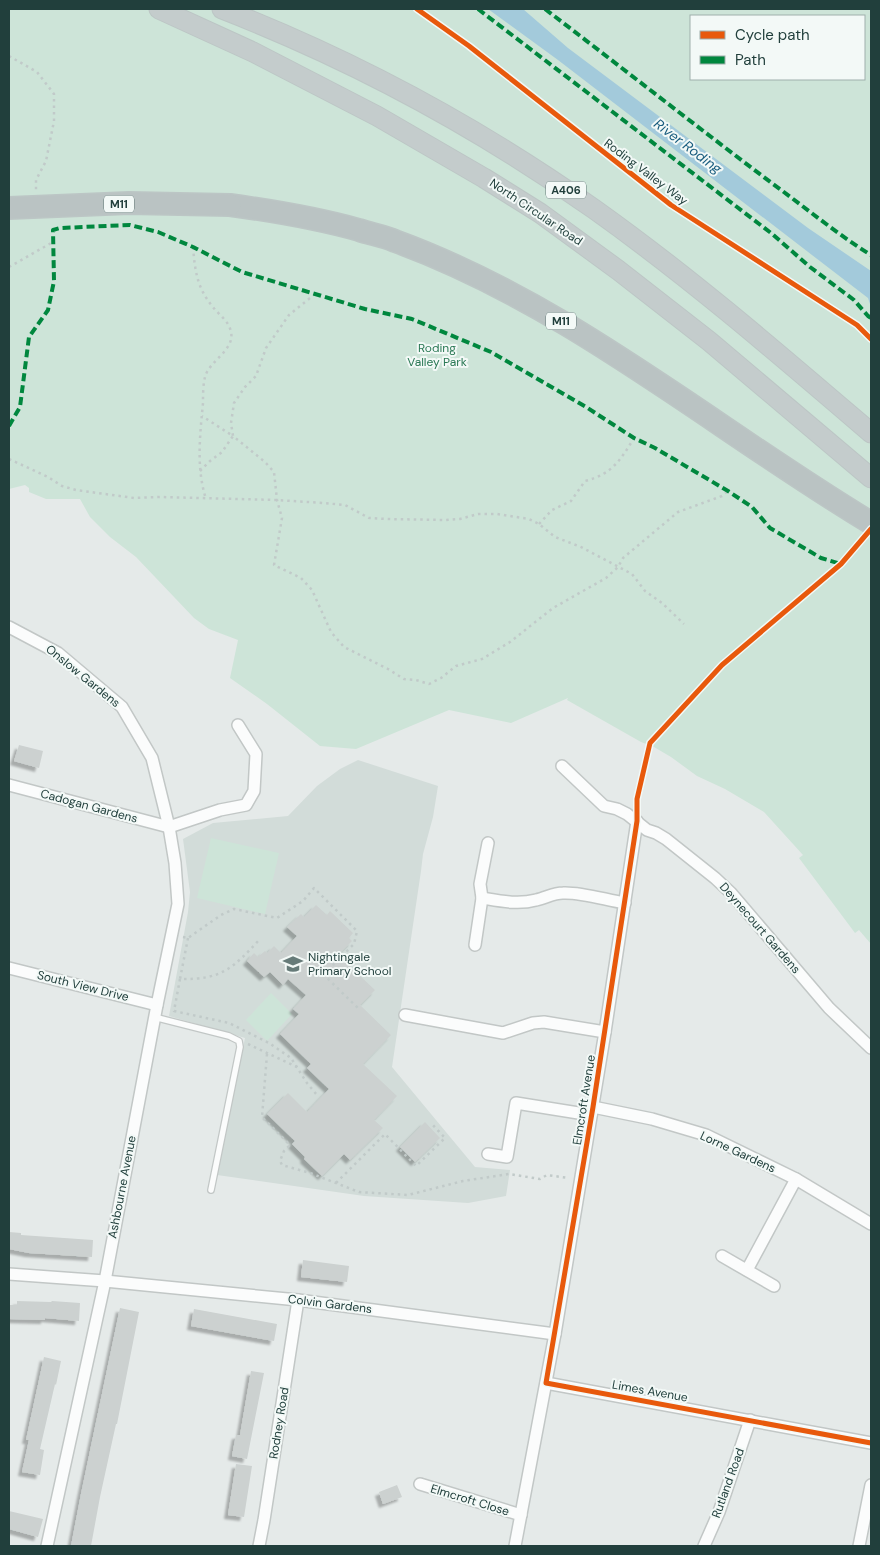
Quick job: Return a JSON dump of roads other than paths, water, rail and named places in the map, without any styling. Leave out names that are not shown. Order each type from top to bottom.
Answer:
[{"type":"highway","name":"North Circular Road","points":[[159,9],[253,52],[360,108],[477,174],[540,213],[702,335],[871,478]]},
{"type":"highway","name":"A406","points":[[222,9],[322,52],[394,87],[460,124],[562,187],[656,254],[871,433]]},
{"type":"highway","name":"M11","points":[[9,208],[129,203],[230,205],[279,212],[333,223],[394,240],[490,282],[546,312],[864,519]]},
{"type":"street","name":"Onslow Gardens","points":[[9,627],[58,653],[122,707],[152,758],[169,827]]},
{"type":"street","points":[[169,827],[220,810],[246,804],[254,791],[256,754],[238,724]]},
{"type":"street","name":"Deynecourt Gardens","points":[[562,766],[604,806],[627,814],[647,830],[666,839],[715,878],[731,893],[829,1008],[871,1048]]},
{"type":"street","name":"Cadogan Gardens","points":[[9,785],[169,827]]},
{"type":"street","name":"Elmcroft Avenue","points":[[515,1546],[555,1334],[581,1180],[637,821]]},
{"type":"street","name":"Ashbourne Avenue","points":[[47,1546],[105,1281],[154,1017],[178,904],[175,863],[169,827]]},
{"type":"street","points":[[475,945],[482,898],[480,884],[488,843]]},
{"type":"street","points":[[482,898],[513,903],[538,900],[550,895],[564,893],[625,903]]},
{"type":"street","name":"South View Drive","points":[[9,968],[157,1005]]},
{"type":"street","points":[[405,1016],[503,1033],[533,1023],[544,1022],[605,1032]]},
{"type":"street","name":"Lorne Gardens","points":[[488,1154],[507,1157],[516,1103],[652,1119],[706,1135],[796,1179],[871,1224]]},
{"type":"street","points":[[747,1270],[796,1179]]},
{"type":"street","points":[[722,1256],[774,1286]]},
{"type":"street","name":"Colvin Gardens","points":[[9,1274],[105,1281],[298,1300],[555,1334]]},
{"type":"street","name":"Rodney Road","points":[[259,1546],[298,1300]]},
{"type":"street","name":"Limes Avenue","points":[[546,1382],[871,1443]]},
{"type":"street","name":"Rutland Road","points":[[704,1546],[719,1512],[750,1420]]},
{"type":"street","name":"Elmcroft Close","points":[[420,1484],[521,1515]]},
{"type":"street","points":[[860,1546],[871,1485]]},
{"type":"lane","points":[[154,1017],[229,1036],[239,1041],[240,1047],[211,1190]]},
{"type":"water","name":"River Roding","points":[[488,9],[523,9],[568,48],[808,228],[871,271],[871,307],[868,298],[558,60]]},
{"type":"place","name":"Nightingale Primary School","points":[[293,964]]},
{"type":"park label","name":"Roding Valley Park","points":[[437,355]]}]
